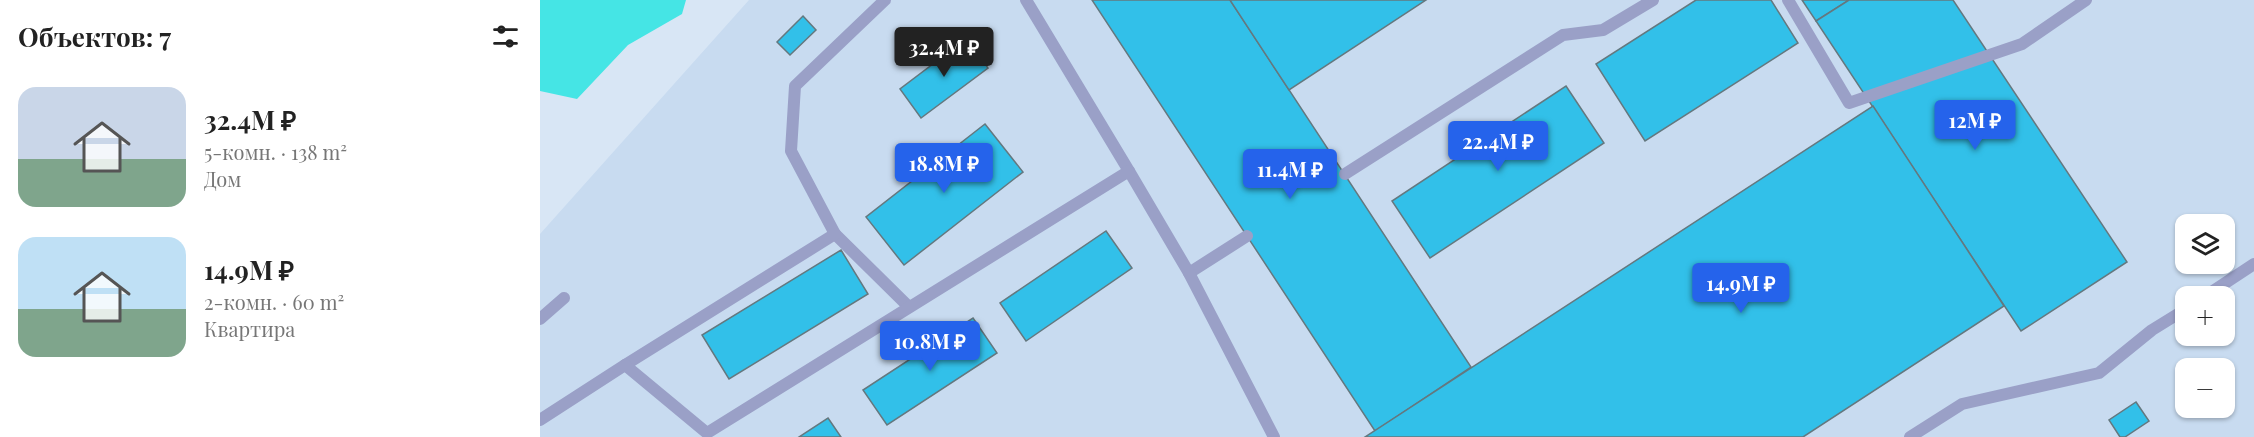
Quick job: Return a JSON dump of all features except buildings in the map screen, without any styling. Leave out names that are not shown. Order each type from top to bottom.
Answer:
[{"type":"lane","points":[[885,0],[795,86],[790,151],[835,234],[909,308]]},
{"type":"lane","points":[[1026,0],[1189,273],[1274,437]]},
{"type":"lane","points":[[1345,174],[1563,35],[1603,30],[1653,0]]},
{"type":"lane","points":[[1788,0],[1849,103],[2022,44],[2086,0]]},
{"type":"lane","points":[[625,365],[707,433],[1129,171]]},
{"type":"lane","points":[[540,420],[835,234]]},
{"type":"lane","points":[[1189,273],[1247,236]]},
{"type":"lane","points":[[2221,286],[2254,264]]},
{"type":"lane","points":[[540,319],[564,298]]},
{"type":"lane","points":[[1910,437],[1962,404],[2099,373],[2152,330],[2175,316]]},
{"type":"shaded area","points":[[540,0],[686,0],[682,14],[628,45],[577,99],[540,91]]},
{"type":"shaded area","points":[[749,0],[2254,0],[2254,437],[540,437],[540,234]]}]
